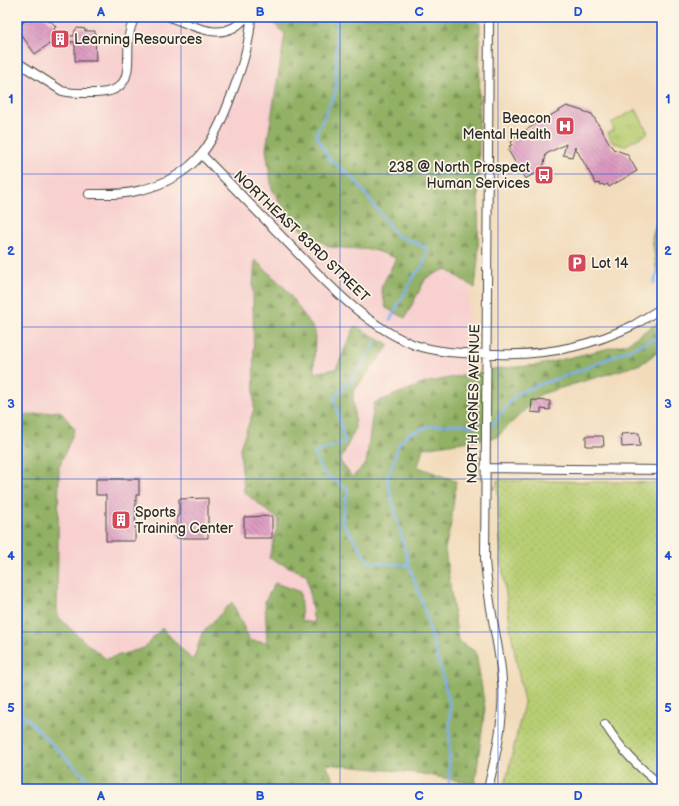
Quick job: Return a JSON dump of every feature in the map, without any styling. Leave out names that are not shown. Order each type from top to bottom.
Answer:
[{"type":"street","points":[[17,62],[62,91],[70,93],[103,93],[113,91],[126,79],[129,61],[129,32],[131,24],[136,17]]},
{"type":"street","points":[[170,17],[214,32],[224,32],[233,28],[246,17]]},
{"type":"street","points":[[89,194],[121,194],[147,188],[175,176],[190,166],[202,155],[218,130],[241,71],[247,46],[250,17]]},
{"type":"street","name":"NORTH AGNES AVENUE","points":[[488,789],[498,740],[502,707],[501,673],[485,560],[489,17]]},
{"type":"street","name":"NORTHEAST 83RD STREET","points":[[202,155],[312,268],[348,302],[377,325],[398,338],[416,345],[437,351],[459,353],[508,354],[550,352],[591,343],[634,325],[662,308]]},
{"type":"street","points":[[485,468],[662,470]]},
{"type":"street","points":[[605,724],[617,743],[632,760],[662,786]]},
{"type":"shaded area","points":[[17,17],[459,17],[470,278],[466,362],[469,374],[430,382],[374,403],[366,464],[352,478],[340,461],[355,429],[353,392],[389,345],[355,326],[336,369],[314,373],[285,288],[255,260],[253,286],[254,409],[240,448],[244,492],[279,520],[269,558],[307,575],[314,623],[302,621],[265,601],[268,642],[250,641],[232,602],[202,633],[193,661],[145,648],[106,659],[57,616],[59,467],[75,429],[60,411],[17,415]]},
{"type":"green space","points":[[267,17],[477,17],[480,25],[478,259],[475,288],[446,269],[426,278],[405,318],[386,308],[381,288],[396,258],[374,250],[330,247],[292,223],[272,189],[266,149],[285,34]]},
{"type":"green space","points":[[636,109],[648,133],[624,146],[612,142],[608,133],[614,130],[611,123]]},
{"type":"green space","points":[[662,202],[662,274],[657,273],[652,238]]},
{"type":"green space","points":[[255,260],[285,288],[315,331],[314,373],[336,369],[355,326],[389,345],[353,392],[355,429],[340,461],[352,477],[366,464],[374,403],[425,383],[493,369],[539,365],[626,344],[662,320],[662,349],[641,364],[541,394],[497,437],[423,448],[418,467],[456,481],[451,523],[445,549],[458,641],[476,652],[485,708],[475,784],[417,773],[326,764],[337,789],[17,789],[17,416],[60,411],[75,429],[59,467],[57,616],[106,659],[144,648],[162,628],[193,661],[202,633],[232,602],[250,641],[267,642],[265,601],[275,583],[300,592],[302,621],[314,623],[307,575],[269,558],[279,520],[244,492],[240,448],[254,409],[253,286]]},
{"type":"green space","points":[[497,480],[662,483],[662,789],[504,789],[524,703],[511,632],[501,558]]},
{"type":"building","name":"Learning Resources","points":[[27,17],[46,17],[49,22],[51,21],[56,27],[54,29],[59,36],[74,36],[75,30],[78,28],[85,29],[85,31],[95,31],[96,61],[75,61],[75,42],[49,44],[35,54],[17,29],[17,27],[24,22],[23,20]]},
{"type":"building","points":[[567,106],[592,114],[613,149],[627,154],[637,171],[609,187],[607,184],[604,186],[603,184],[600,185],[599,183],[596,184],[575,147],[572,157],[563,155],[566,144],[546,154],[543,169],[525,179],[508,150],[511,149],[509,146],[512,145],[512,138]]},
{"type":"building","points":[[532,400],[550,401],[550,410],[541,409],[541,413],[531,412]]},
{"type":"building","points":[[639,433],[640,446],[622,447],[621,434]]},
{"type":"building","points":[[586,436],[603,436],[604,446],[586,446]]},
{"type":"building","name":"Sports Training Center","points":[[96,479],[139,479],[139,495],[136,495],[135,541],[106,541],[106,495],[96,495]]},
{"type":"building","points":[[208,498],[208,538],[177,538],[179,499]]},
{"type":"building","points":[[272,516],[272,538],[244,538],[244,517]]},
{"type":"waterway","points":[[336,17],[336,91],[316,134],[329,159],[356,181],[396,235],[428,248],[423,265],[414,276],[390,320]]},
{"type":"waterway","points":[[654,283],[662,259]]},
{"type":"waterway","points":[[491,427],[516,394],[584,369],[654,339]]},
{"type":"waterway","points":[[376,342],[355,376],[334,398],[345,442],[314,453],[323,473],[348,489],[342,521],[369,562],[409,565],[423,605],[450,704],[449,789]]},
{"type":"waterway","points":[[409,565],[387,480],[399,444],[408,434],[430,426],[460,424],[480,427]]},
{"type":"waterway","points":[[17,709],[84,776],[94,789]]},
{"type":"waterway","points":[[266,789],[286,787],[289,789]]},
{"type":"place","name":"Learning Resources","points":[[60,39]]},
{"type":"place","name":"Beacon Mental Health","points":[[565,126]]},
{"type":"place","name":"238 @ North Prospect Human Services","points":[[544,175]]},
{"type":"place","name":"Lot 14","points":[[577,263]]},
{"type":"place","name":"Sports Training Center","points":[[121,520]]}]
